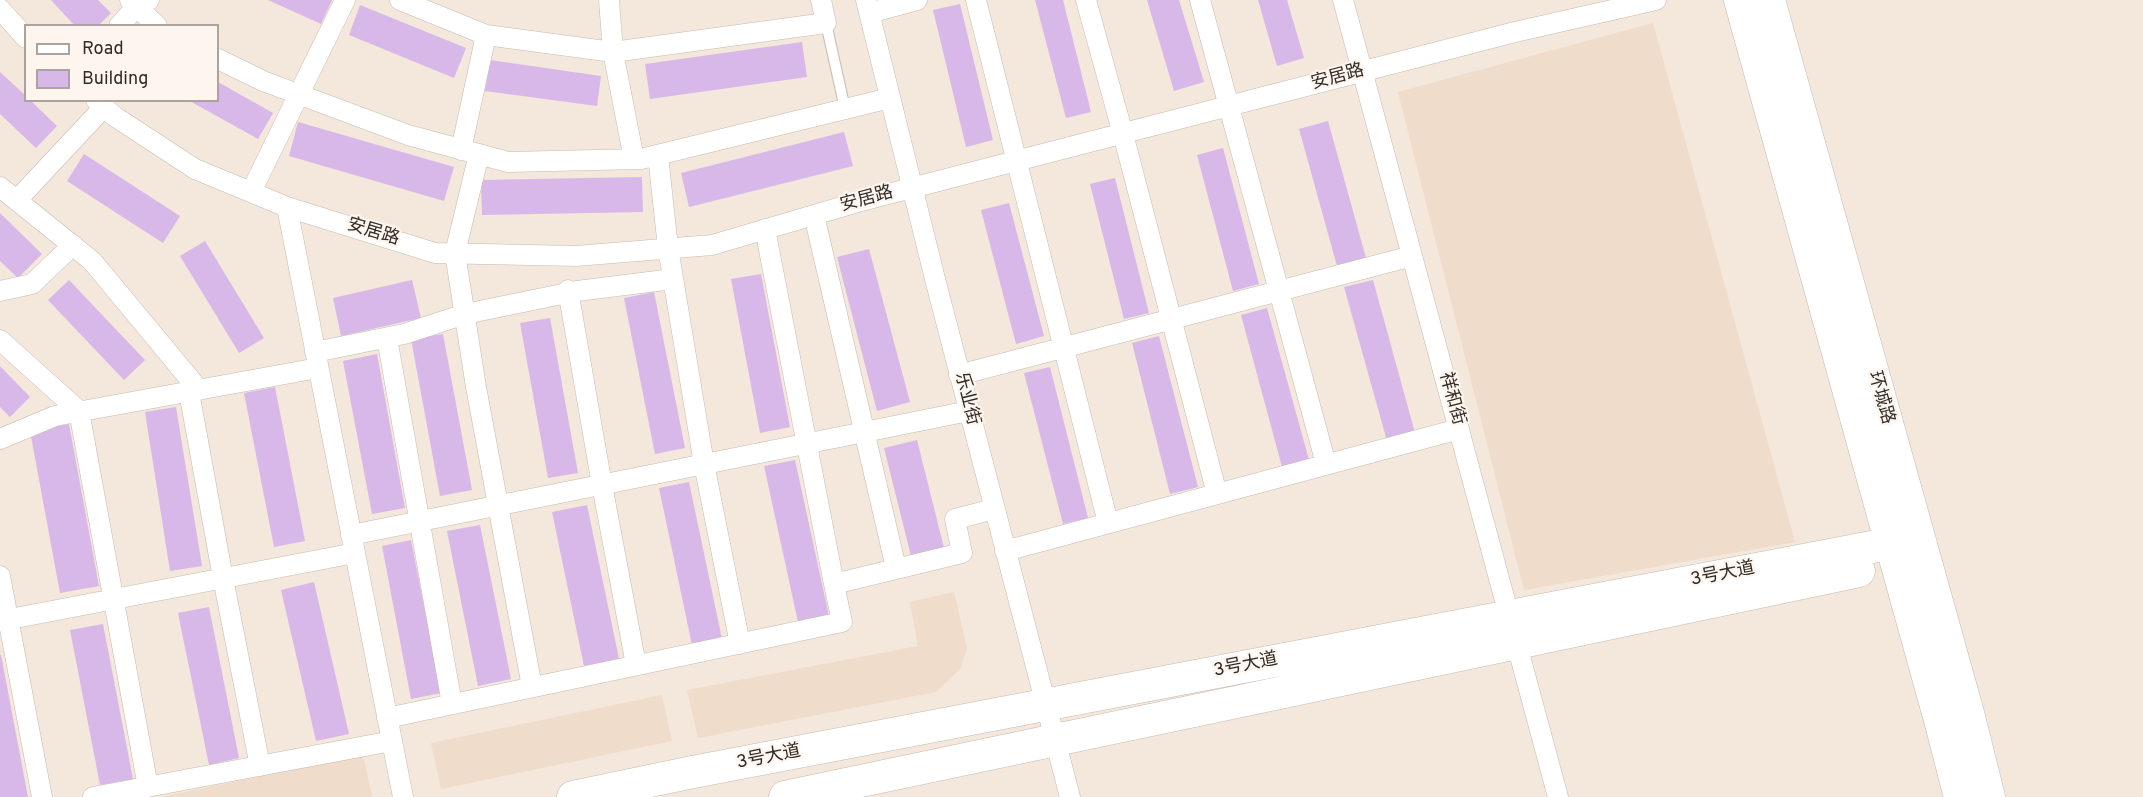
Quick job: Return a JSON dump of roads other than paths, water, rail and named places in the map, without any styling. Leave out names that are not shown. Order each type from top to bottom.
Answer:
[{"type":"main road","points":[[1740,0],[1908,550],[1941,720],[1960,797]]},
{"type":"main road","name":"环城路","points":[[1770,0],[1908,550],[1989,797]]},
{"type":"main road","name":"3号大道","points":[[785,797],[1056,740],[1513,630],[1908,550]]},
{"type":"main road","name":"3号大道","points":[[573,797],[1045,705],[1513,630]]},
{"type":"street","points":[[251,192],[345,0]]},
{"type":"street","points":[[400,0],[486,35],[613,52],[826,23],[821,0]]},
{"type":"street","points":[[609,0],[613,52],[634,159]]},
{"type":"street","points":[[868,6],[917,0]]},
{"type":"street","points":[[976,0],[1108,523]]},
{"type":"street","points":[[1086,0],[1217,494]]},
{"type":"street","points":[[1200,0],[1326,464]]},
{"type":"street","name":"祥和街","points":[[1343,0],[1558,797]]},
{"type":"street","name":"安居路","points":[[100,104],[114,117],[195,170],[287,207],[435,253],[576,256],[712,245],[912,188],[1515,32],[1656,0]]},
{"type":"street","points":[[121,24],[139,2],[156,24]]},
{"type":"street","name":"乐业街","points":[[868,6],[959,375],[1070,797]]},
{"type":"street","points":[[0,10],[24,36]]},
{"type":"street","points":[[486,35],[455,253],[532,687]]},
{"type":"street","points":[[219,59],[263,81],[408,135],[508,162],[634,159],[658,155],[890,98]]},
{"type":"street","points":[[17,200],[100,104]]},
{"type":"street","points":[[658,155],[668,248],[704,464],[740,644]]},
{"type":"street","points":[[0,187],[92,261],[194,391],[223,578],[260,766]]},
{"type":"street","points":[[287,207],[403,797]]},
{"type":"street","points":[[814,215],[896,568]]},
{"type":"street","points":[[387,718],[843,622],[765,230]]},
{"type":"street","points":[[0,291],[32,284],[73,246]]},
{"type":"street","points":[[959,375],[1412,256]]},
{"type":"street","points":[[0,439],[55,416],[194,391],[317,360],[465,314],[568,292],[673,279]]},
{"type":"street","points":[[568,292],[636,665]]},
{"type":"street","points":[[387,338],[453,704]]},
{"type":"street","points":[[0,340],[79,411],[148,787]]},
{"type":"street","points":[[4,620],[223,578],[353,544],[420,521],[969,411]]},
{"type":"street","points":[[1005,551],[1459,429]]},
{"type":"street","points":[[834,584],[962,553],[955,519],[994,509]]},
{"type":"street","points":[[0,576],[4,620],[42,797]]},
{"type":"street","points":[[93,797],[392,741]]},
{"type":"lane","points":[[826,23],[845,110]]}]
